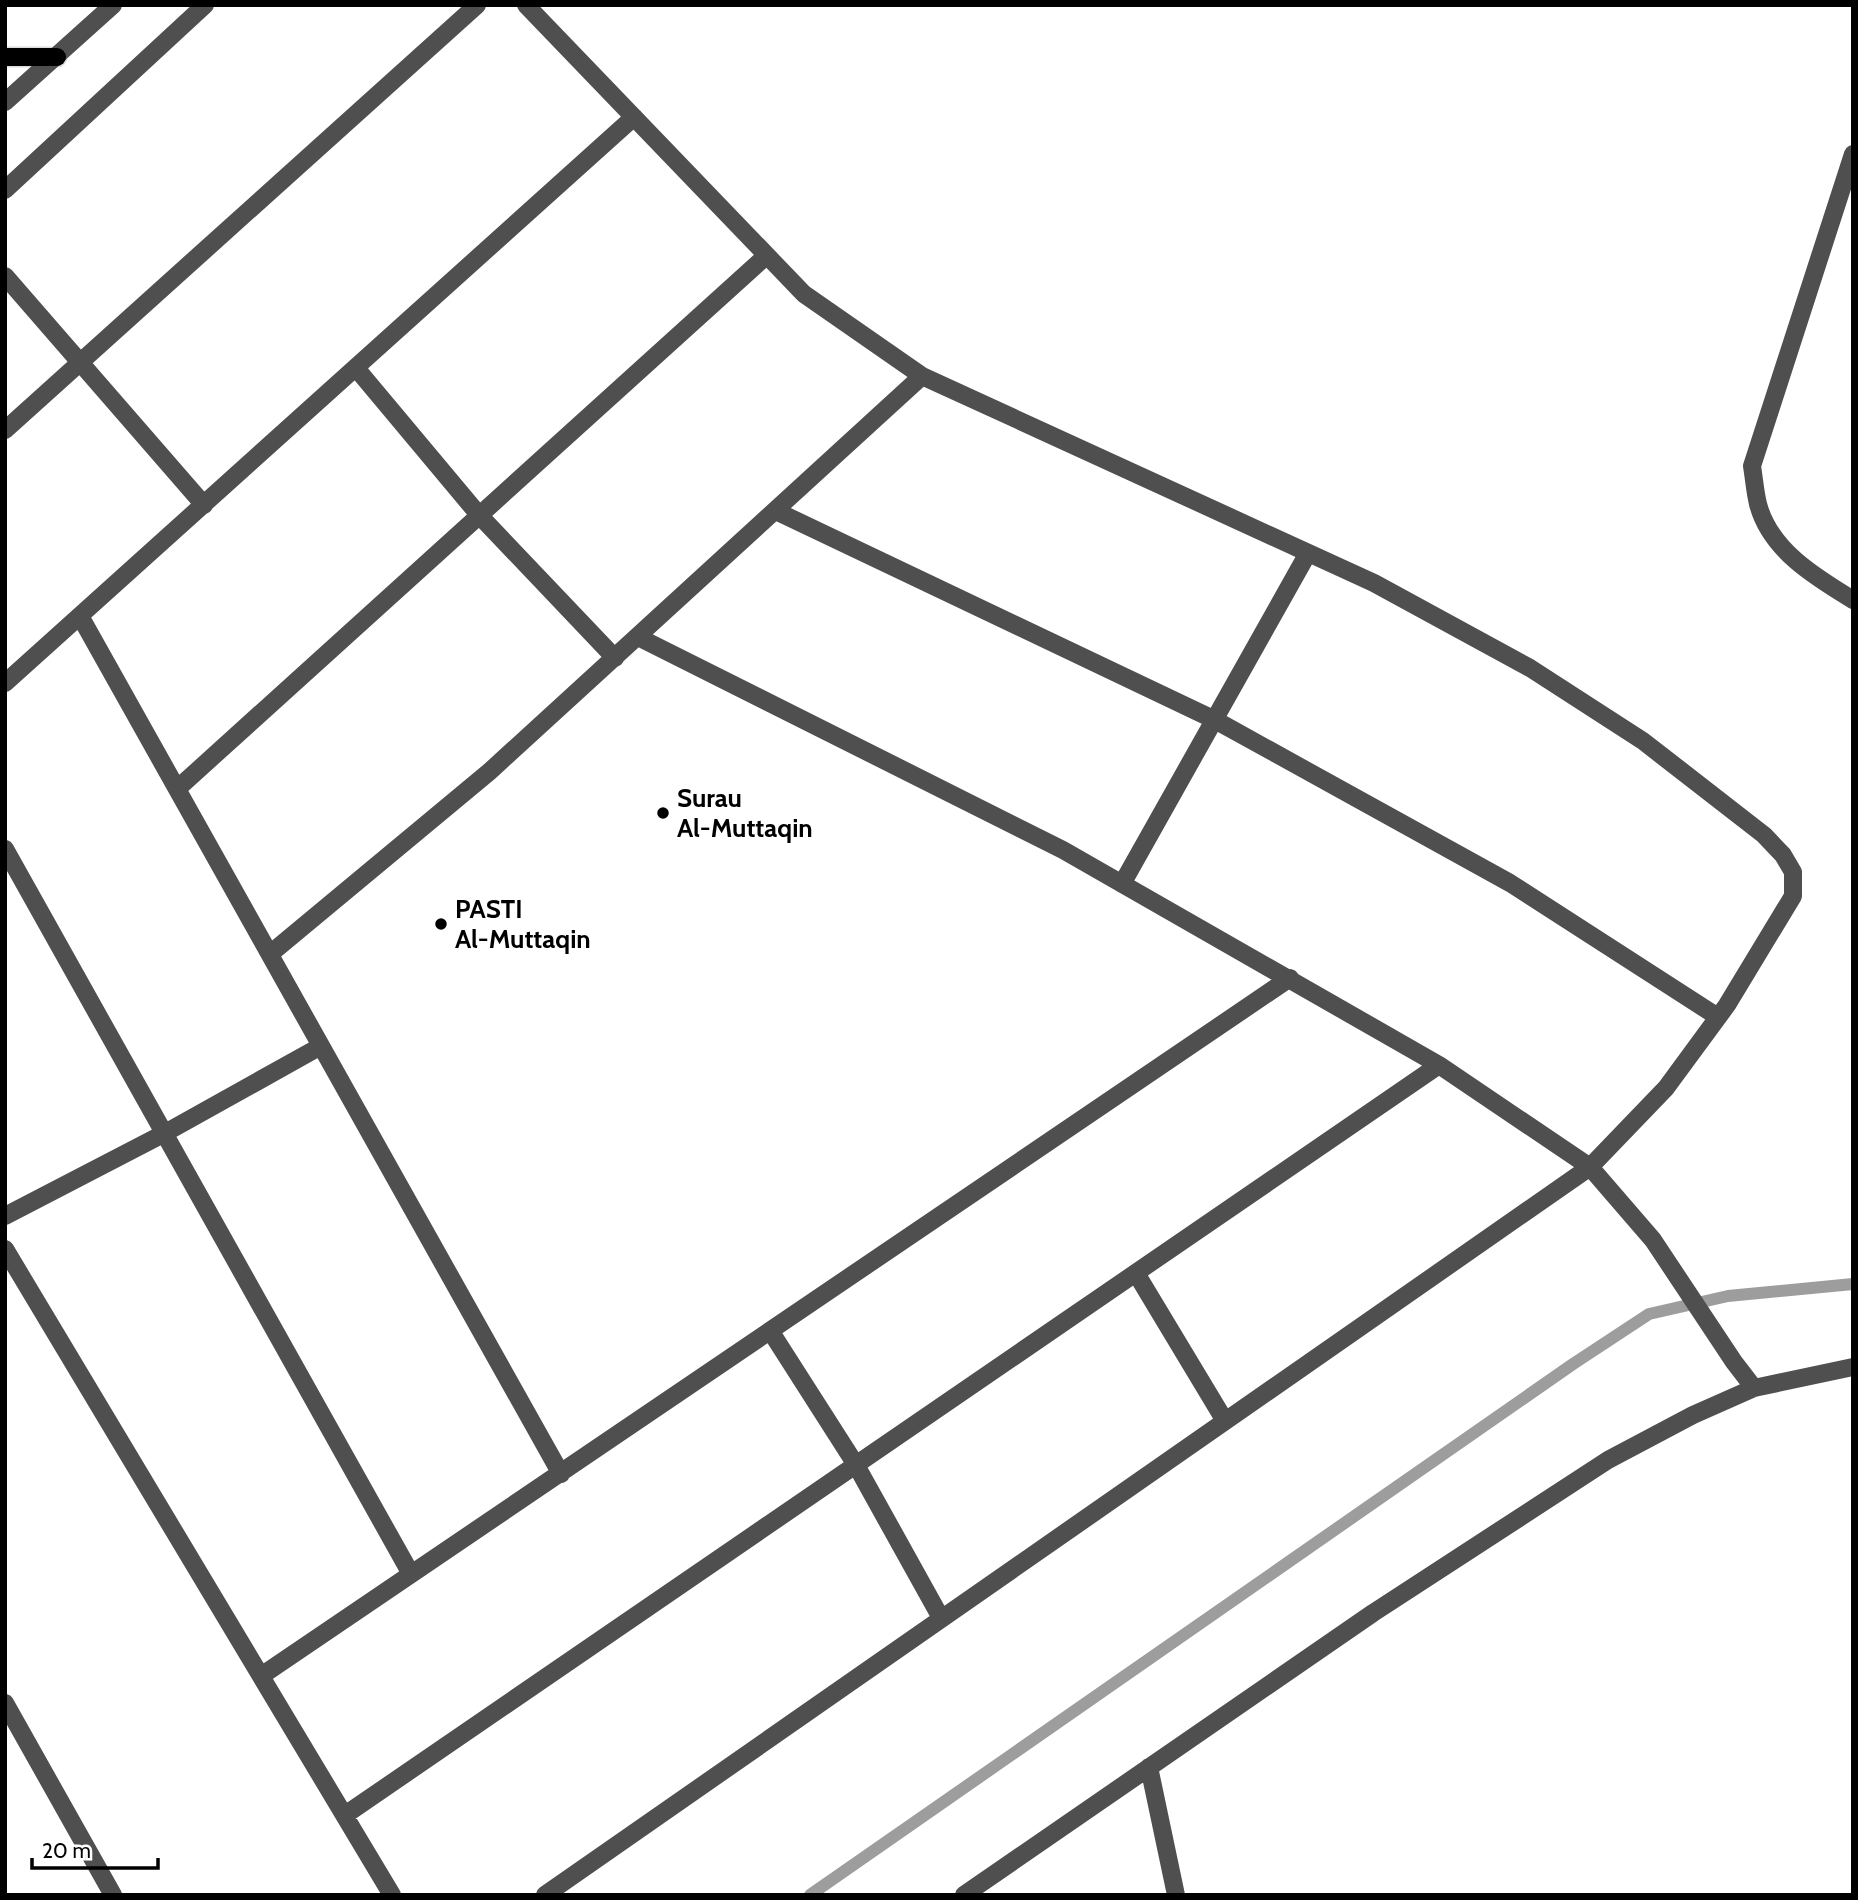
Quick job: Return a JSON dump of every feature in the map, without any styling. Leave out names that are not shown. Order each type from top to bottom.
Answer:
[{"type":"main road","points":[[5,57],[57,57]]},
{"type":"street","points":[[5,102],[113,5]]},
{"type":"street","points":[[5,190],[205,5]]},
{"type":"street","points":[[5,430],[477,5]]},
{"type":"street","points":[[526,5],[804,294],[922,376],[1374,583],[1530,668],[1643,741],[1764,835],[1783,855],[1794,872],[1793,896],[1718,1017],[1666,1088],[1590,1167],[545,1895]]},
{"type":"street","points":[[5,683],[634,117]]},
{"type":"street","points":[[1853,154],[1752,466],[1758,506],[1776,541],[1801,567],[1853,600]]},
{"type":"street","points":[[177,789],[766,256]]},
{"type":"street","points":[[5,276],[204,505]]},
{"type":"street","points":[[356,368],[479,515],[615,658]]},
{"type":"street","points":[[270,954],[489,772],[922,376]]},
{"type":"street","points":[[776,511],[1215,720],[1510,883],[1718,1017]]},
{"type":"street","points":[[1122,884],[1308,553]]},
{"type":"street","points":[[80,616],[561,1474]]},
{"type":"street","points":[[638,637],[1063,850],[1439,1065],[1590,1167],[1653,1240],[1754,1388]]},
{"type":"street","points":[[5,849],[411,1574]]},
{"type":"street","points":[[261,1676],[1290,978]]},
{"type":"street","points":[[5,1216],[165,1133],[321,1046]]},
{"type":"street","points":[[345,1815],[1439,1065]]},
{"type":"street","points":[[5,1249],[393,1895]]},
{"type":"street","points":[[1136,1273],[1225,1421]]},
{"type":"street","points":[[771,1332],[856,1465],[941,1618]]},
{"type":"street","points":[[964,1895],[1373,1613],[1608,1460],[1693,1415],[1754,1388],[1853,1367]]},
{"type":"street","points":[[5,1703],[113,1895]]},
{"type":"street","points":[[1149,1767],[1176,1895]]},
{"type":"waterway","points":[[810,1895],[1573,1364],[1649,1314],[1728,1296],[1853,1284]]},
{"type":"place","name":"Surau Al-Muttaqin","points":[[663,813]]},
{"type":"place","name":"PASTI Al-Muttaqin","points":[[441,924]]}]
